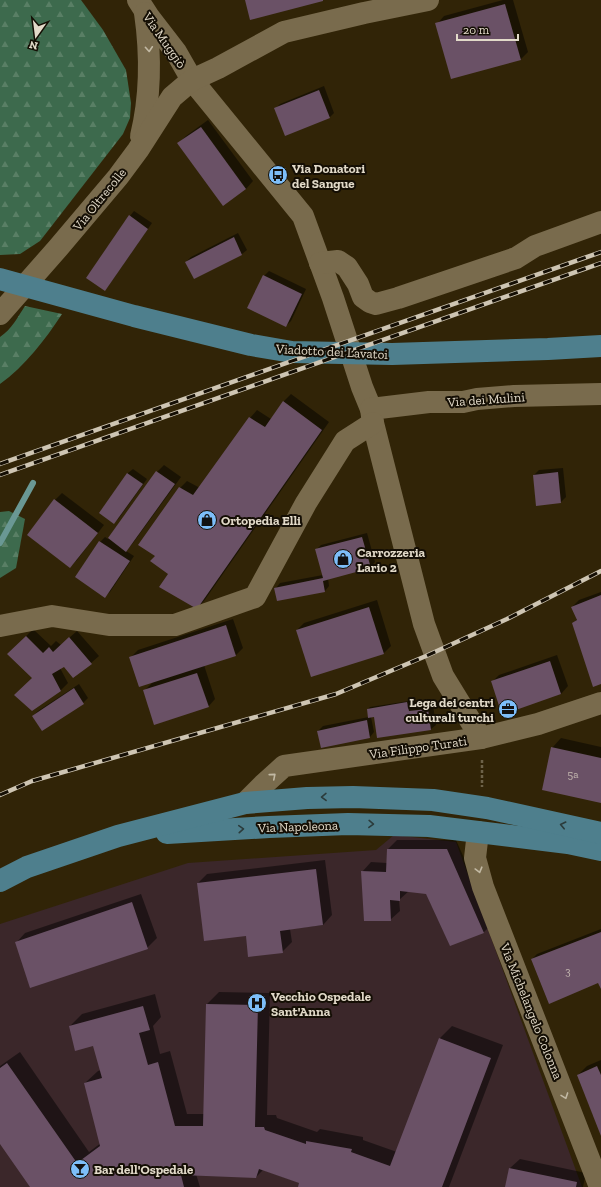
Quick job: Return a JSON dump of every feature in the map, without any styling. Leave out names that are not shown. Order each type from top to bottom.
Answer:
[{"type":"main road","name":"Viadotto dei Lavatoi","points":[[0,279],[134,316],[251,345],[292,352],[392,354],[532,350],[601,346]]},
{"type":"main road","name":"Via Napoleona","points":[[0,881],[27,868],[118,836],[220,821],[245,803],[306,798],[353,797],[433,800],[482,807],[601,833]]},
{"type":"main road","name":"Via Napoleona","points":[[478,832],[529,817]]},
{"type":"main road","name":"Via Napoleona","points":[[118,836],[348,824],[429,826],[568,842],[601,850]]},
{"type":"street","name":"Via Oltrecolle","points":[[0,314],[118,177],[138,150],[172,97],[192,80],[218,68],[284,32],[363,7],[428,0]]},
{"type":"street","name":"Via Muggiò","points":[[141,5],[176,52],[192,80]]},
{"type":"street","points":[[138,150],[146,116],[150,71],[150,51],[141,5]]},
{"type":"street","points":[[192,80],[303,216],[333,298],[372,416],[424,624],[443,676],[482,738]]},
{"type":"street","points":[[320,263],[338,261],[347,267],[358,284],[363,297],[376,304],[516,258],[535,246],[601,222]]},
{"type":"street","name":"Via dei Mulini","points":[[372,416],[428,402],[463,402],[477,399],[514,396],[601,394]]},
{"type":"street","points":[[0,626],[52,616],[109,625],[175,625],[256,597],[306,503],[345,441],[372,416]]},
{"type":"street","name":"Via Filippo Turati","points":[[245,803],[284,766],[482,738],[538,724],[601,703]]},
{"type":"street","name":"Via Michelangelo Colonna","points":[[478,832],[475,858],[483,887],[600,1187]]},
{"type":"path","points":[[482,738],[482,807]]},
{"type":"shaded area","name":"Vecchio Ospedale Sant'Anna","points":[[394,835],[456,842],[582,1187],[0,1187],[0,924],[188,863],[376,850]]},
{"type":"green space","points":[[0,0],[81,0],[103,30],[126,70],[131,103],[130,118],[123,134],[40,241],[20,254],[0,255]]},
{"type":"green space","points":[[25,306],[62,314],[34,352],[18,369],[0,384],[0,337],[11,327]]},
{"type":"green space","points":[[9,511],[25,519],[16,568],[0,578],[0,512]]},
{"type":"building","points":[[245,0],[323,0],[323,1],[250,20]]},
{"type":"building","points":[[505,4],[521,60],[451,79],[435,23]]},
{"type":"building","points":[[319,90],[330,118],[285,136],[274,108]]},
{"type":"building","points":[[201,127],[246,189],[223,206],[177,143]]},
{"type":"building","points":[[129,215],[148,229],[105,291],[86,278]]},
{"type":"building","points":[[234,237],[242,255],[194,279],[185,262]]},
{"type":"building","points":[[263,275],[302,294],[286,327],[247,308]]},
{"type":"building","name":"Ortopedia Elli","points":[[283,401],[322,430],[197,609],[159,587],[168,574],[150,561],[155,556],[138,545],[179,487],[193,495],[249,417],[265,427]]},
{"type":"building","points":[[156,471],[175,484],[126,552],[108,538]]},
{"type":"building","points":[[558,472],[561,503],[536,506],[533,475]]},
{"type":"building","points":[[127,473],[143,484],[114,524],[99,513]]},
{"type":"building","points":[[54,499],[98,533],[70,568],[27,535]]},
{"type":"building","name":"Carrozzeria Lario 2","points":[[362,537],[371,568],[323,581],[325,592],[277,601],[274,588],[323,578],[315,549]]},
{"type":"building","points":[[99,541],[130,561],[105,598],[75,577]]},
{"type":"building","points":[[601,595],[601,684],[593,687],[572,623],[577,620],[571,607]]},
{"type":"building","points":[[369,607],[384,654],[311,677],[296,630]]},
{"type":"building","points":[[226,625],[236,656],[139,687],[129,657]]},
{"type":"building","points":[[26,636],[43,653],[49,647],[53,652],[69,637],[92,664],[73,678],[64,667],[52,674],[61,691],[32,711],[14,695],[32,678],[7,654]]},
{"type":"building","points":[[550,661],[561,694],[502,715],[491,681]]},
{"type":"building","points":[[197,673],[209,707],[154,725],[143,690]]},
{"type":"building","points":[[74,688],[84,704],[42,731],[32,716]]},
{"type":"building","points":[[407,702],[409,711],[428,709],[431,730],[377,738],[374,717],[368,718],[367,709]]},
{"type":"building","points":[[367,720],[370,738],[321,748],[317,731]]},
{"type":"building","points":[[551,747],[601,758],[601,803],[542,790]]},
{"type":"building","points":[[387,849],[447,849],[484,933],[450,946],[426,894],[400,891],[400,901],[390,900],[391,921],[364,921],[361,871],[386,872]]},
{"type":"building","points":[[316,869],[323,925],[280,931],[283,953],[248,957],[246,936],[204,941],[197,883]]},
{"type":"building","points":[[132,902],[148,949],[30,988],[15,942]]},
{"type":"building","points":[[601,932],[601,989],[598,983],[549,1004],[531,959]]},
{"type":"building","points":[[206,1004],[258,1005],[255,1127],[264,1127],[265,1130],[306,1144],[306,1141],[352,1149],[351,1152],[390,1166],[439,1038],[491,1058],[442,1187],[298,1187],[299,1183],[259,1169],[256,1178],[181,1175],[184,1187],[30,1187],[0,1144],[0,1068],[7,1063],[77,1163],[100,1146],[84,1083],[102,1078],[93,1046],[75,1051],[69,1026],[143,1006],[150,1030],[139,1033],[148,1065],[158,1062],[175,1126],[203,1126]]},
{"type":"building","points":[[597,1066],[601,1075],[601,1136],[577,1075]]},
{"type":"building","points":[[509,1168],[577,1182],[576,1187],[505,1187]]},
{"type":"waterway","points":[[0,543],[33,483]]},
{"type":"railway","points":[[0,464],[601,252]]},
{"type":"railway","points":[[0,475],[601,263]]},
{"type":"railway","points":[[0,795],[32,781],[336,694],[426,656],[507,619],[601,571]]},
{"type":"place","name":"Via Donatori del Sangue","points":[[278,175]]},
{"type":"place","name":"Ortopedia Elli","points":[[207,520]]},
{"type":"place","name":"Carrozzeria Lario 2","points":[[343,559]]},
{"type":"place","name":"Lega dei centri culturali turchi","points":[[508,709]]},
{"type":"place","name":"Vecchio Ospedale Sant'Anna","points":[[257,1003]]},
{"type":"place","name":"Bar dell'Ospedale","points":[[80,1169]]}]
